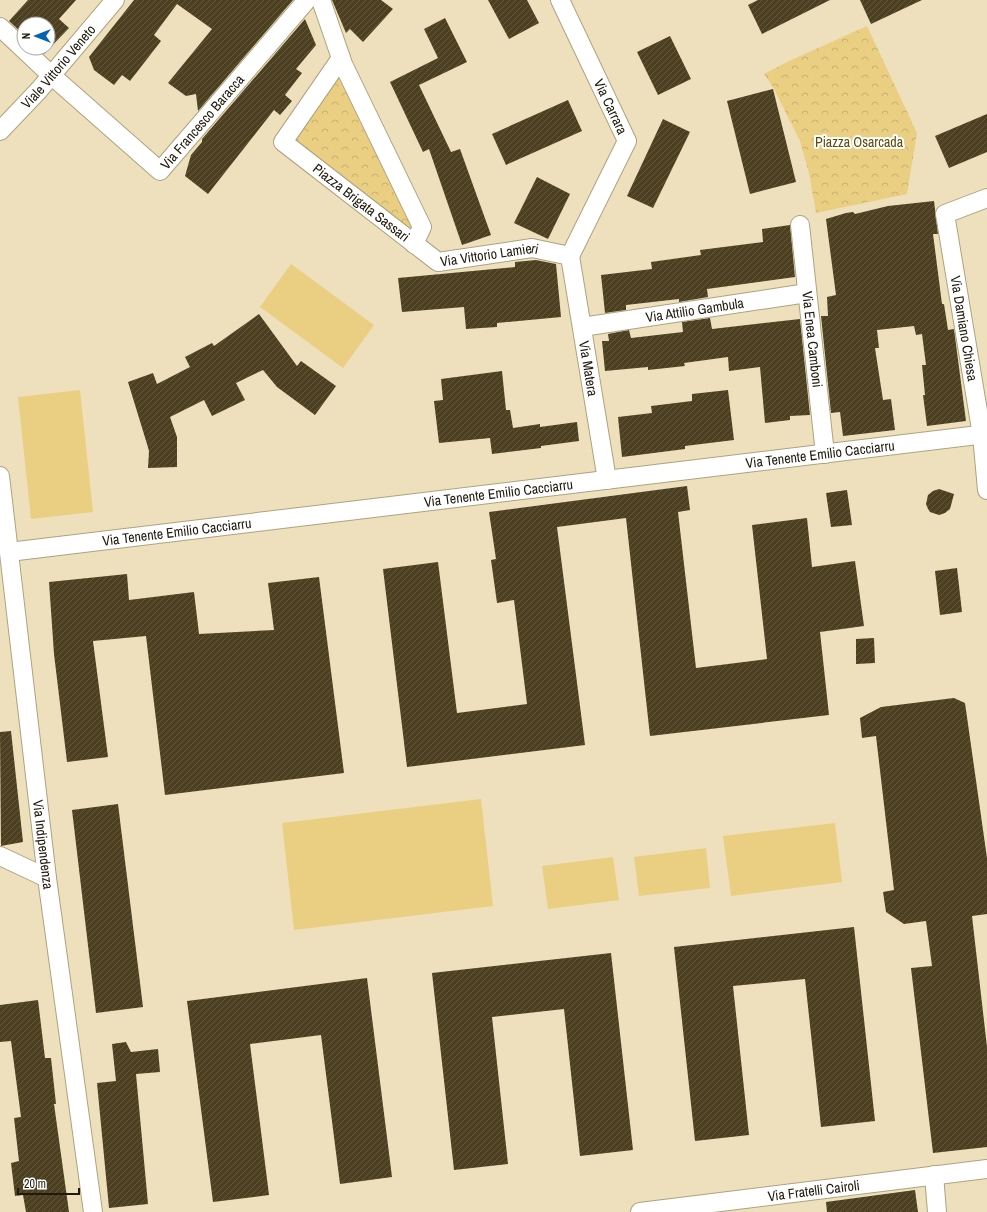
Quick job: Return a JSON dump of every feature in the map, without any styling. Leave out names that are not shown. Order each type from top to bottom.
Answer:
[{"type":"street","name":"Viale Vittorio Veneto","points":[[0,131],[51,75],[115,0]]},
{"type":"street","name":"Via Francesco Baracca","points":[[51,75],[160,171],[307,0]]},
{"type":"street","points":[[321,0],[341,58]]},
{"type":"street","name":"Via Carrara","points":[[560,0],[627,141],[570,256]]},
{"type":"street","points":[[0,27],[51,75]]},
{"type":"street","name":"Piazza Brigata Sassari","points":[[341,58],[422,227],[414,244],[283,142],[341,58]]},
{"type":"street","name":"Via Damiano Chiesa","points":[[987,198],[945,214],[984,434],[987,490]]},
{"type":"street","name":"Via Enea Camboni","points":[[800,225],[825,454]]},
{"type":"street","name":"Via Vittorio Lamieri","points":[[414,244],[438,262],[532,248],[570,256]]},
{"type":"street","name":"Via Matera","points":[[570,256],[608,480]]},
{"type":"street","name":"Via Attilio Gambula","points":[[582,327],[807,294]]},
{"type":"street","name":"Via Tenente Emilio Cacciarru","points":[[9,552],[984,434]]},
{"type":"street","name":"Via Indipendenza","points":[[0,476],[47,878],[93,1212]]},
{"type":"street","points":[[0,856],[47,878]]},
{"type":"street","name":"Via Fratelli Cairoli","points":[[640,1212],[987,1169]]},
{"type":"street","points":[[934,1175],[937,1212]]},
{"type":"green space","name":"Piazza Osarcada","points":[[867,26],[917,133],[907,194],[816,213],[809,173],[800,141],[773,87],[764,74]]},
{"type":"green space","points":[[341,66],[416,222],[408,233],[291,138]]},
{"type":"green space","points":[[291,264],[374,325],[343,368],[260,307]]},
{"type":"green space","points":[[80,390],[93,512],[31,519],[18,397]]},
{"type":"green space","points":[[481,799],[493,906],[294,930],[282,823]]},
{"type":"green space","points":[[835,823],[842,882],[731,896],[723,836]]},
{"type":"green space","points":[[706,848],[710,888],[639,896],[634,857]]},
{"type":"green space","points":[[613,857],[619,900],[548,909],[542,866]]},
{"type":"building","points":[[28,0],[76,0],[59,19],[69,28],[56,42],[56,16],[16,16],[16,28],[9,21]]},
{"type":"building","points":[[134,0],[293,0],[198,111],[196,94],[186,96],[168,83],[212,29],[177,4],[154,35],[161,41],[130,81],[122,75],[114,85],[94,70],[89,57]]},
{"type":"building","points":[[332,0],[381,0],[393,9],[363,42],[350,29],[346,33]]},
{"type":"building","points":[[488,0],[527,0],[539,23],[509,39]]},
{"type":"building","points":[[758,0],[830,0],[762,34],[748,5]]},
{"type":"building","points":[[860,0],[922,0],[871,24]]},
{"type":"building","points":[[445,18],[467,62],[419,85],[451,152],[460,149],[491,235],[462,245],[429,149],[423,152],[390,82],[438,58],[424,29]]},
{"type":"building","points":[[305,19],[316,45],[296,69],[302,73],[285,95],[292,101],[280,115],[274,110],[208,194],[185,176],[191,155],[202,142],[202,139]]},
{"type":"building","points":[[670,36],[691,79],[658,95],[637,52]]},
{"type":"building","points":[[773,89],[796,182],[750,194],[727,101]]},
{"type":"building","points":[[568,100],[582,131],[506,165],[492,134]]},
{"type":"building","points":[[987,114],[987,152],[949,168],[935,136]]},
{"type":"building","points":[[663,119],[690,132],[653,208],[627,196]]},
{"type":"building","points":[[537,177],[570,194],[548,239],[514,223]]},
{"type":"building","points":[[934,201],[938,234],[933,234],[942,304],[944,304],[948,330],[954,329],[966,421],[927,426],[923,395],[925,395],[922,365],[926,365],[922,334],[916,335],[914,326],[877,330],[879,348],[875,348],[883,400],[891,399],[895,430],[843,436],[840,412],[831,413],[821,316],[828,316],[827,297],[836,295],[826,219],[846,213],[853,212],[855,214],[888,206]]},
{"type":"building","points":[[790,225],[795,277],[707,289],[708,297],[679,302],[679,299],[626,305],[626,310],[605,313],[601,275],[652,269],[651,262],[701,255],[700,250],[763,242],[762,229]]},
{"type":"building","points":[[536,260],[556,264],[561,317],[497,323],[497,327],[466,329],[464,307],[402,312],[398,278],[515,267],[515,262]]},
{"type":"building","points":[[259,314],[297,366],[301,361],[336,386],[315,415],[277,387],[263,370],[236,383],[245,400],[212,416],[204,400],[170,417],[177,437],[177,467],[148,468],[149,451],[128,382],[153,373],[157,384],[190,367],[185,357],[212,343],[214,346]]},
{"type":"building","points":[[710,318],[712,329],[800,319],[810,415],[790,416],[790,420],[765,423],[760,367],[729,371],[728,357],[684,363],[685,366],[648,370],[648,367],[605,371],[602,341],[609,341],[608,334],[629,330],[631,338],[683,332],[682,322]]},
{"type":"building","points":[[502,371],[506,410],[510,410],[513,428],[540,424],[540,427],[577,422],[579,441],[541,446],[541,448],[492,454],[490,438],[439,443],[434,401],[443,400],[441,379]]},
{"type":"building","points":[[728,390],[734,440],[685,446],[685,449],[622,457],[618,417],[652,413],[651,406],[692,401],[692,394]]},
{"type":"building","points":[[687,486],[690,510],[678,512],[696,668],[767,659],[752,525],[807,518],[812,567],[855,561],[864,626],[820,632],[829,715],[650,736],[626,518],[557,527],[585,745],[407,767],[383,569],[438,562],[457,713],[527,704],[514,600],[497,603],[491,560],[496,559],[489,512]]},
{"type":"building","points":[[939,489],[954,494],[950,509],[939,515],[930,512],[926,504],[928,495]]},
{"type":"building","points":[[847,490],[852,525],[831,527],[826,493]]},
{"type":"building","points":[[957,568],[962,612],[940,615],[935,571]]},
{"type":"building","points":[[127,574],[129,600],[194,592],[199,634],[274,630],[268,583],[319,577],[344,773],[165,795],[146,636],[93,641],[108,757],[67,762],[54,654],[49,582]]},
{"type":"building","points":[[874,638],[875,663],[856,664],[856,639]]},
{"type":"building","points":[[954,698],[965,703],[987,858],[987,914],[972,916],[987,1047],[987,1147],[933,1153],[911,968],[932,966],[926,921],[904,924],[886,912],[883,892],[894,890],[876,736],[862,738],[860,718],[881,707]]},
{"type":"building","points":[[11,731],[23,842],[1,846],[0,732]]},
{"type":"building","points":[[118,804],[143,1007],[96,1013],[72,810]]},
{"type":"building","points":[[854,927],[875,1121],[821,1127],[805,979],[733,986],[749,1135],[695,1141],[674,947]]},
{"type":"building","points":[[611,953],[633,1150],[580,1156],[564,1009],[492,1017],[508,1164],[454,1170],[432,973]]},
{"type":"building","points":[[367,978],[392,1177],[340,1184],[321,1035],[250,1044],[269,1195],[213,1202],[187,1001]]},
{"type":"building","points":[[38,1000],[45,1058],[51,1058],[56,1104],[54,1104],[69,1212],[26,1212],[23,1195],[15,1196],[11,1163],[19,1161],[14,1118],[21,1117],[11,1041],[0,1042],[0,1005]]},
{"type":"building","points":[[126,1042],[131,1052],[158,1049],[160,1072],[136,1074],[148,1204],[109,1208],[97,1083],[116,1081],[112,1044]]},
{"type":"building","points":[[915,1190],[918,1212],[827,1212],[826,1202]]}]
